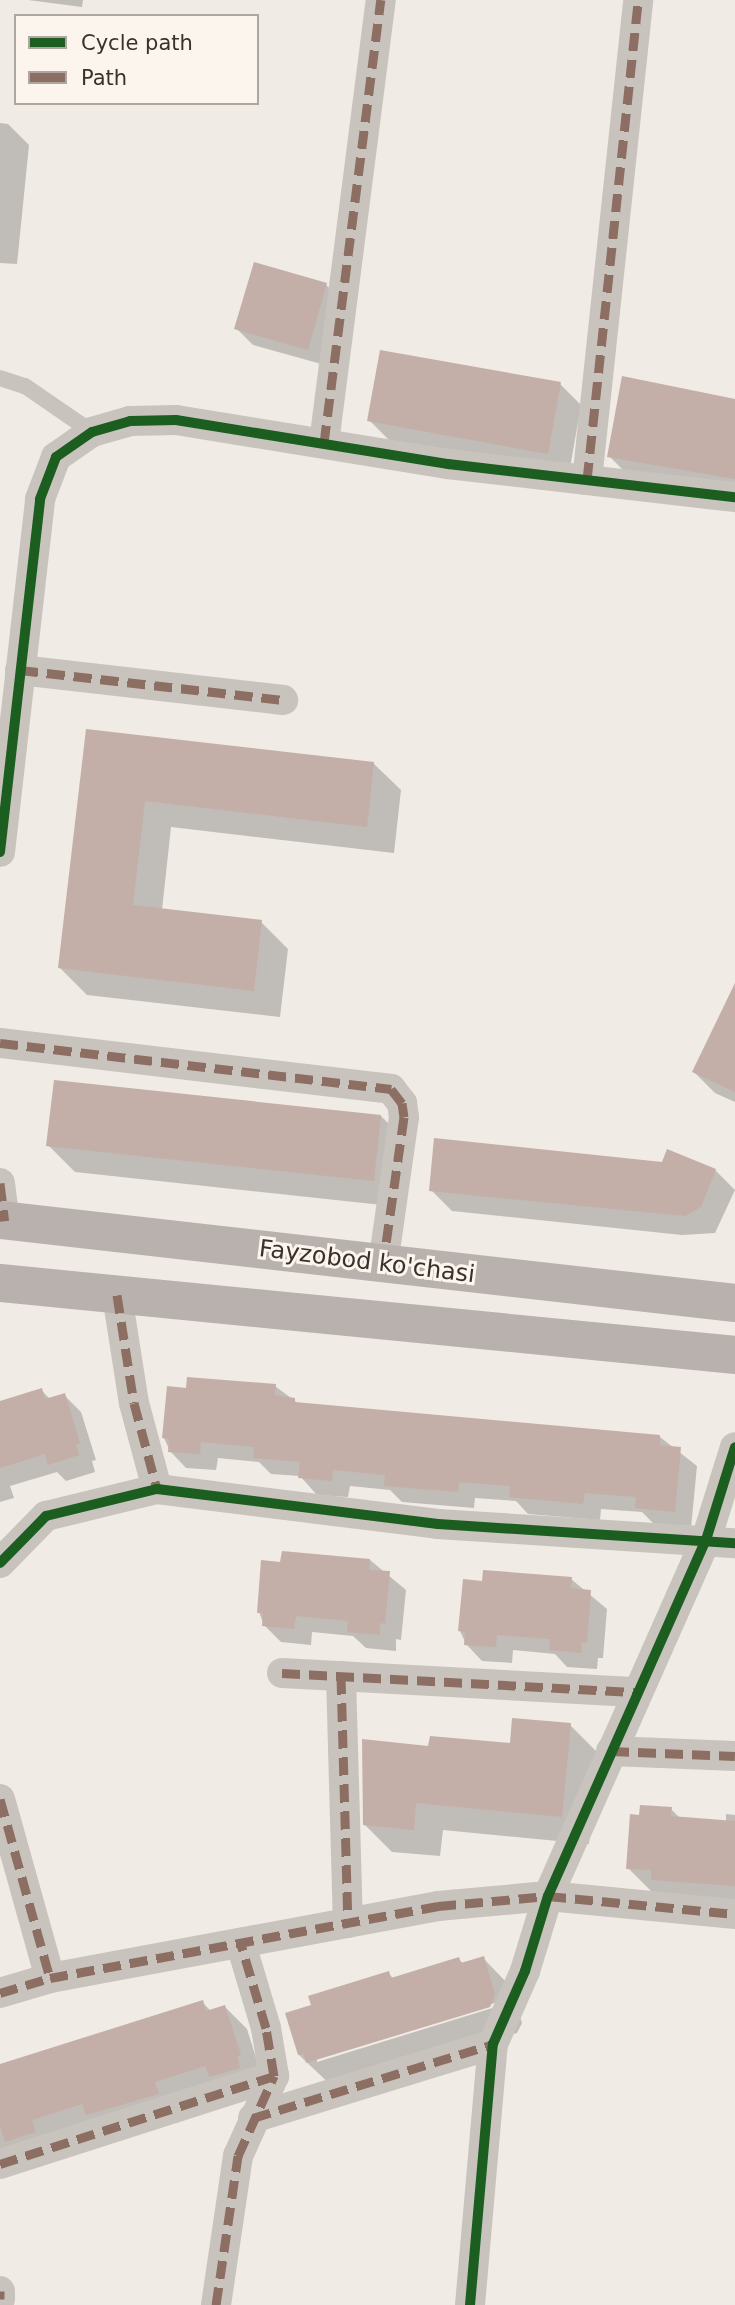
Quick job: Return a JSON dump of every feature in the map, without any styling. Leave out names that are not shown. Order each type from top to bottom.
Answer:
[{"type":"main road","name":"Fayzobod ko'chasi","points":[[3,1221],[735,1303]]},
{"type":"main road","points":[[0,1283],[735,1355]]},
{"type":"street","points":[[324,443],[382,0]]},
{"type":"street","points":[[587,480],[638,0]]},
{"type":"street","points":[[0,852],[40,499],[56,457],[92,432],[152,419],[324,443],[448,464],[735,497]]},
{"type":"street","points":[[20,670],[283,699]]},
{"type":"street","points":[[0,1043],[391,1088],[402,1103],[404,1117],[383,1264]]},
{"type":"street","points":[[0,1183],[3,1221]]},
{"type":"street","points":[[117,1295],[134,1404],[157,1489]]},
{"type":"street","points":[[470,2305],[493,2044],[524,1971],[548,1896],[637,1692],[721,1541],[735,1447]]},
{"type":"street","points":[[0,1563],[46,1516],[157,1489],[438,1524],[721,1541]]},
{"type":"street","points":[[282,1673],[637,1692]]},
{"type":"street","points":[[341,1676],[348,1923]]},
{"type":"street","points":[[611,1751],[735,1756]]},
{"type":"street","points":[[0,1799],[50,1978]]},
{"type":"street","points":[[0,1993],[50,1978],[438,1906],[548,1896],[735,1914]]},
{"type":"street","points":[[216,2305],[238,2156],[274,2076],[266,2028],[241,1944]]},
{"type":"street","points":[[253,2118],[493,2044]]},
{"type":"street","points":[[0,2164],[274,2076]]},
{"type":"street","points":[[0,2291],[0,2300]]},
{"type":"lane","points":[[0,378],[25,386],[92,432]]},
{"type":"building","points":[[254,262],[327,283],[308,350],[234,329]]},
{"type":"building","points":[[380,350],[561,382],[548,454],[367,421]]},
{"type":"building","points":[[622,376],[735,399],[735,479],[607,457]]},
{"type":"building","points":[[86,729],[374,762],[367,827],[145,801],[133,905],[262,920],[254,991],[58,968]]},
{"type":"building","points":[[735,983],[735,1092],[692,1072]]},
{"type":"building","points":[[54,1080],[381,1115],[374,1181],[46,1146]]},
{"type":"building","points":[[434,1138],[662,1162],[667,1149],[716,1169],[701,1207],[685,1216],[429,1191]]},
{"type":"building","points":[[187,1377],[276,1384],[275,1395],[295,1398],[295,1402],[660,1435],[660,1445],[681,1447],[675,1512],[635,1508],[636,1497],[585,1493],[583,1504],[509,1497],[510,1486],[459,1482],[458,1492],[384,1486],[385,1475],[333,1470],[332,1481],[298,1478],[300,1462],[253,1458],[254,1447],[201,1442],[200,1454],[168,1452],[169,1439],[162,1438],[167,1386],[186,1388]]},
{"type":"building","points":[[42,1388],[45,1399],[65,1393],[80,1443],[76,1445],[79,1455],[48,1465],[45,1454],[0,1468],[0,1401]]},
{"type":"building","points":[[282,1551],[370,1559],[369,1570],[390,1571],[385,1624],[380,1623],[380,1635],[347,1632],[348,1621],[296,1616],[294,1629],[262,1626],[263,1613],[257,1613],[261,1560],[280,1562]]},
{"type":"building","points":[[483,1570],[572,1577],[571,1588],[591,1590],[587,1643],[582,1642],[581,1653],[549,1650],[550,1639],[497,1635],[496,1647],[464,1645],[465,1632],[458,1631],[463,1579],[482,1581]]},
{"type":"building","points":[[512,1718],[571,1723],[562,1817],[416,1803],[414,1830],[363,1825],[362,1739],[428,1746],[430,1736],[510,1743]]},
{"type":"building","points":[[640,1805],[672,1807],[671,1816],[735,1821],[735,1886],[651,1880],[651,1870],[626,1869],[630,1814],[639,1815]]},
{"type":"building","points":[[484,1956],[495,1995],[490,2007],[306,2063],[304,2054],[298,2055],[285,2013],[311,2005],[308,1996],[389,1971],[391,1978],[459,1957],[461,1963]]},
{"type":"building","points":[[203,2000],[206,2011],[225,2005],[241,2055],[237,2057],[240,2068],[209,2077],[205,2066],[155,2082],[159,2094],[86,2115],[82,2104],[32,2120],[36,2132],[5,2142],[0,2127],[0,2064]]},
{"type":"marked path","points":[[324,443],[381,0]]},
{"type":"marked path","points":[[587,480],[638,0]]},
{"type":"marked path","points":[[20,670],[283,700]]},
{"type":"marked path","points":[[0,1043],[391,1089],[402,1103],[404,1117],[383,1264]]},
{"type":"marked path","points":[[0,1183],[5,1221]]},
{"type":"marked path","points":[[117,1295],[134,1403],[157,1489]]},
{"type":"marked path","points":[[282,1673],[637,1692]]},
{"type":"marked path","points":[[341,1676],[348,1923]]},
{"type":"marked path","points":[[611,1751],[735,1756]]},
{"type":"marked path","points":[[0,1799],[50,1978]]},
{"type":"marked path","points":[[0,1993],[50,1978],[438,1906],[548,1896],[735,1914]]},
{"type":"marked path","points":[[216,2305],[238,2156],[274,2076],[266,2028],[241,1944]]},
{"type":"marked path","points":[[253,2118],[493,2044]]},
{"type":"marked path","points":[[0,2164],[274,2076]]},
{"type":"marked path","points":[[0,2291],[0,2299]]},
{"type":"cycle path","points":[[0,852],[40,499],[56,457],[92,432],[130,421],[176,420],[448,464],[735,497]]},
{"type":"cycle path","points":[[470,2305],[493,2044],[525,1971],[548,1896],[706,1540],[735,1447]]},
{"type":"cycle path","points":[[0,1563],[46,1516],[157,1489],[438,1524],[735,1543]]}]
